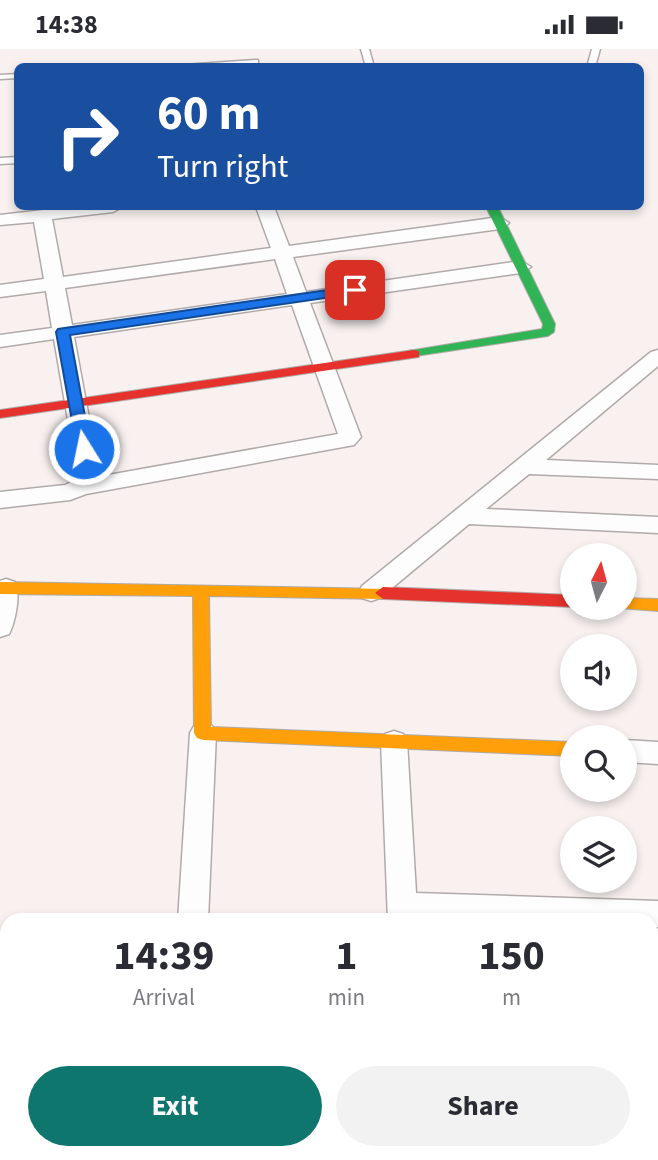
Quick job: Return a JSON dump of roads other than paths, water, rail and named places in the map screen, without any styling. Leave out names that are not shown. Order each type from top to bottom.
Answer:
[{"type":"street","points":[[0,220],[86,210]]},
{"type":"street","points":[[0,499],[70,492],[80,487],[346,440],[350,434],[266,210]]},
{"type":"street","points":[[0,291],[282,252],[496,214],[549,324],[548,332],[0,414]]},
{"type":"street","points":[[42,215],[88,473],[80,487]]},
{"type":"street","points":[[0,341],[521,267]]},
{"type":"street","points":[[371,592],[658,356]]},
{"type":"street","points":[[524,466],[658,472]]},
{"type":"street","points":[[463,516],[658,525]]},
{"type":"street","points":[[0,628],[3,588],[371,592],[560,600]]},
{"type":"street","points":[[193,913],[203,733],[201,591]]},
{"type":"street","points":[[637,604],[658,605]]},
{"type":"street","points":[[203,733],[560,748]]},
{"type":"street","points":[[394,741],[402,913]]},
{"type":"street","points":[[637,752],[658,753]]}]
